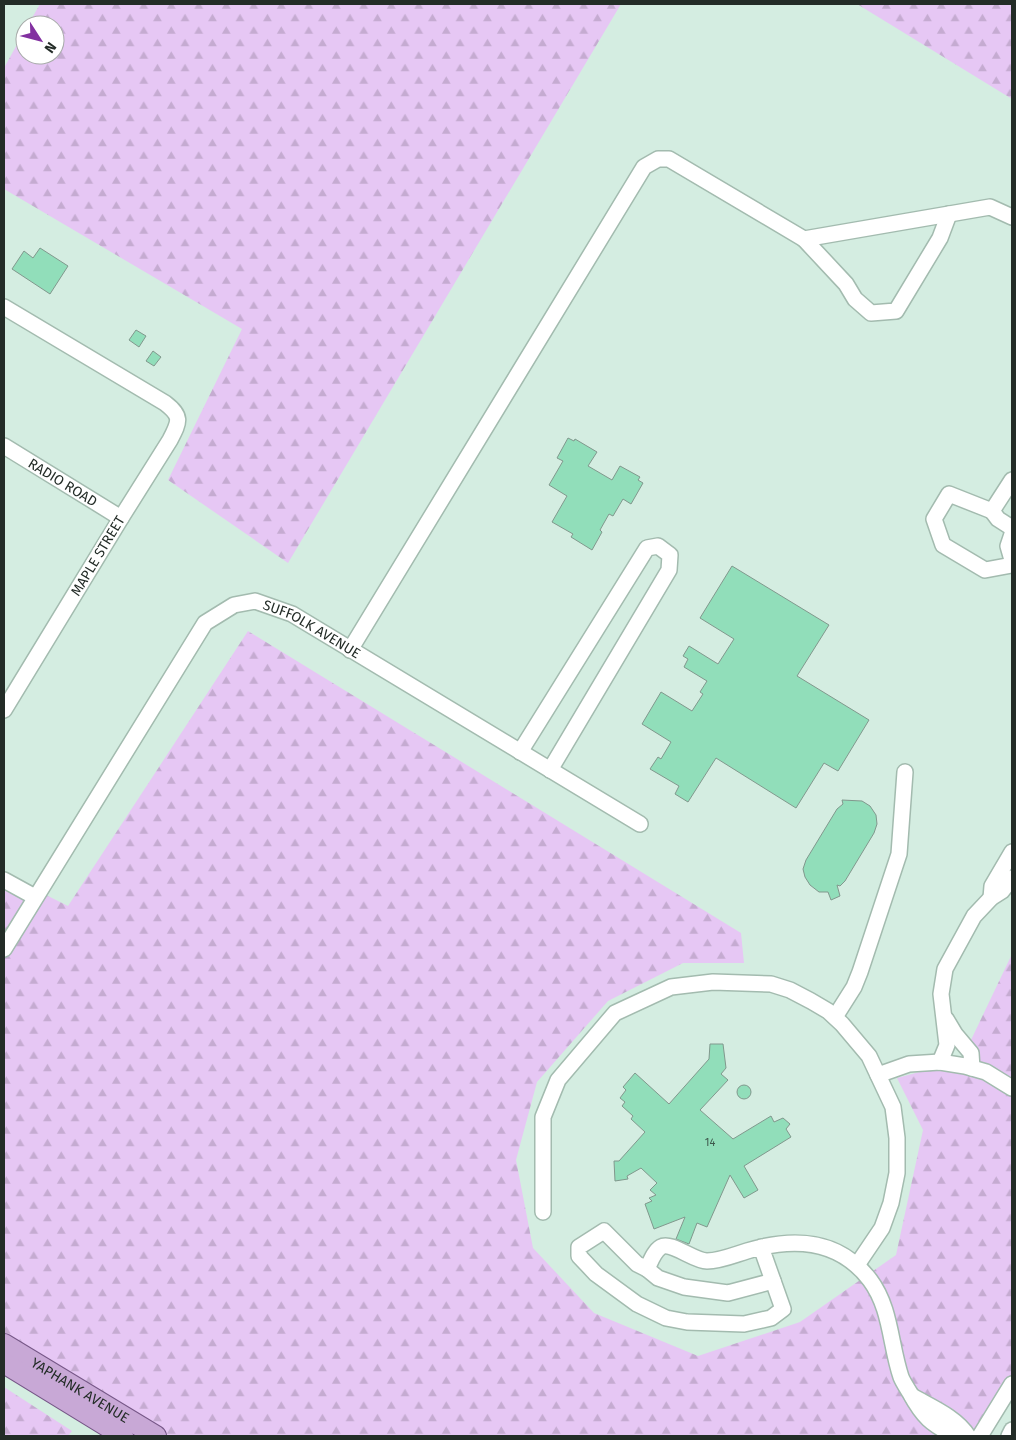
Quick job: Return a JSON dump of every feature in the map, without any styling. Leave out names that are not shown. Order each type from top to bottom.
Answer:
[{"type":"main road","name":"YAPHANK AVENUE","points":[[4,1344],[156,1436]]},
{"type":"main road","name":"YAPHANK AVENUE","points":[[4,1364],[122,1436]]},
{"type":"street","points":[[350,650],[644,167],[658,159],[668,159],[804,239],[846,284],[855,299],[871,313],[896,311],[940,238],[949,214]]},
{"type":"street","points":[[804,239],[990,207],[1005,210],[1012,217]]},
{"type":"street","name":"MAPLE STREET","points":[[4,307],[165,403],[175,411],[177,416],[177,427],[4,710]]},
{"type":"street","name":"RADIO ROAD","points":[[4,446],[120,518]]},
{"type":"street","points":[[992,511],[1012,480]]},
{"type":"street","points":[[1012,528],[998,519],[992,511],[948,494],[934,519],[943,544],[985,570],[1012,565]]},
{"type":"street","points":[[1012,534],[1008,546],[1012,560]]},
{"type":"street","points":[[520,752],[647,548],[658,546],[670,555],[669,570],[550,770]]},
{"type":"street","name":"SUFFOLK AVENUE","points":[[4,949],[205,623],[234,605],[255,601],[292,614],[640,824]]},
{"type":"street","points":[[835,1018],[854,987],[860,972],[899,854],[906,772]]},
{"type":"street","points":[[990,898],[992,886],[1012,852]]},
{"type":"street","points":[[940,1062],[947,1045],[941,994],[945,969],[974,916],[990,898],[1002,891],[1012,878]]},
{"type":"street","points":[[4,880],[35,898]]},
{"type":"street","points":[[543,1212],[543,1117],[558,1080],[614,1013],[671,987],[713,982],[771,984],[790,990],[811,1001],[828,1011],[835,1018],[869,1056],[893,1108],[897,1173],[891,1203],[882,1228],[857,1264]]},
{"type":"street","points":[[944,1016],[971,1054],[972,1068]]},
{"type":"street","points":[[878,1075],[909,1064],[940,1062],[986,1072],[1012,1088]]},
{"type":"street","points":[[761,1248],[773,1281],[783,1310],[771,1318],[744,1324],[687,1322],[666,1318],[637,1304],[596,1274],[579,1256],[579,1247],[604,1231],[637,1264],[658,1278],[684,1287],[728,1292],[773,1281]]},
{"type":"street","points":[[647,1270],[658,1249],[662,1246],[671,1247],[706,1261],[727,1258],[782,1243],[806,1243],[824,1246],[857,1264],[871,1281],[882,1300],[901,1378],[922,1414],[938,1427],[955,1436]]},
{"type":"street","points":[[980,1436],[1012,1384]]},
{"type":"street","points":[[911,1395],[940,1412],[963,1429],[968,1436]]},
{"type":"street","points":[[1009,1436],[1012,1430]]},
{"type":"green space","points":[[40,4],[621,4],[288,563],[168,480],[242,329],[4,189],[4,68],[15,48],[15,65],[65,65],[65,15],[34,15]]},
{"type":"green space","points":[[857,4],[1012,4],[1012,99]]},
{"type":"green space","points":[[248,631],[741,933],[744,963],[683,963],[608,1001],[537,1082],[516,1160],[533,1248],[594,1313],[698,1356],[800,1322],[896,1255],[923,1130],[897,1078],[961,1061],[1012,954],[1012,1384],[980,1436],[156,1436],[4,1344],[4,874],[68,906]]},
{"type":"green space","points":[[4,1387],[72,1431],[68,1436],[4,1436]]},
{"type":"building","points":[[40,248],[68,266],[50,294],[12,269],[24,251],[33,258]]},
{"type":"building","points":[[136,330],[146,336],[139,347],[129,340]]},
{"type":"building","points":[[153,351],[161,357],[154,366],[146,361]]},
{"type":"building","points":[[568,438],[574,441],[575,439],[597,452],[588,466],[612,480],[620,466],[640,477],[638,480],[643,483],[631,504],[623,499],[613,516],[609,514],[592,550],[571,537],[573,534],[552,522],[567,496],[549,485],[563,461],[557,458]]},
{"type":"building","points":[[732,566],[829,625],[797,676],[869,720],[838,771],[824,763],[796,808],[716,758],[688,802],[675,794],[679,786],[650,769],[658,757],[661,759],[671,742],[642,724],[661,692],[692,711],[703,694],[700,692],[707,681],[684,667],[688,659],[683,656],[689,646],[718,664],[734,639],[700,618]]},
{"type":"building","points":[[842,800],[862,801],[870,806],[876,815],[877,824],[874,833],[845,881],[840,886],[837,885],[840,896],[831,900],[828,892],[819,892],[810,885],[803,869],[806,860],[837,809],[843,804]]},
{"type":"building","points":[[710,1044],[723,1044],[726,1068],[721,1074],[728,1080],[700,1110],[733,1139],[771,1116],[774,1122],[783,1118],[790,1124],[786,1129],[791,1137],[744,1166],[758,1190],[744,1198],[730,1175],[707,1227],[697,1223],[689,1244],[676,1239],[685,1217],[654,1229],[645,1204],[652,1201],[649,1198],[656,1195],[650,1190],[657,1183],[641,1168],[627,1176],[628,1179],[615,1181],[614,1161],[619,1161],[645,1132],[631,1119],[633,1116],[622,1106],[625,1102],[620,1098],[626,1090],[623,1087],[635,1073],[669,1104],[709,1059]]},
{"type":"building","points":[[741,1085],[747,1085],[751,1092],[747,1099],[741,1099],[737,1095],[737,1089]]}]
